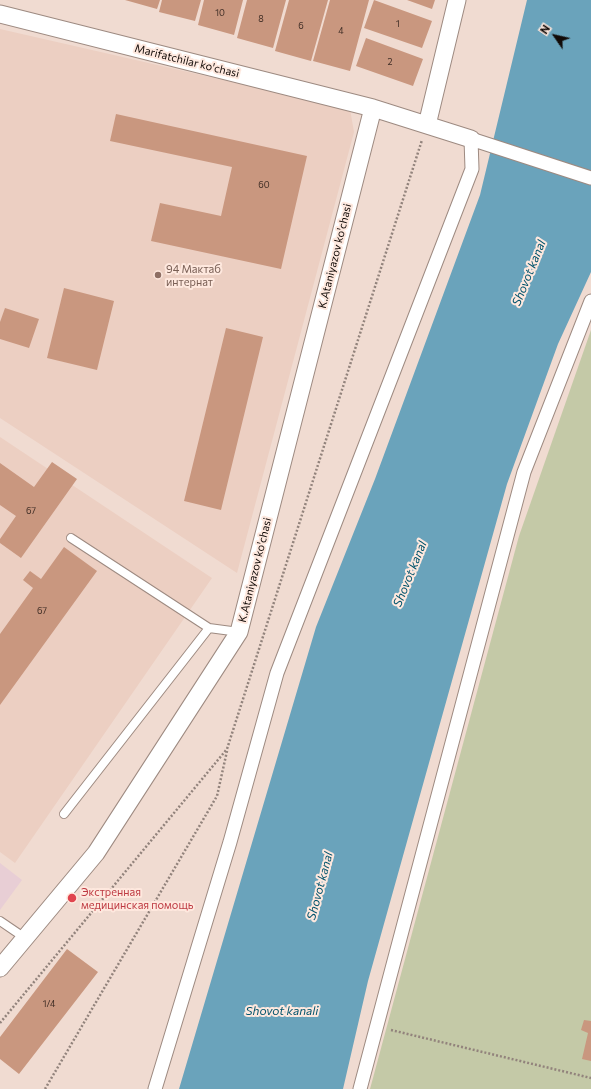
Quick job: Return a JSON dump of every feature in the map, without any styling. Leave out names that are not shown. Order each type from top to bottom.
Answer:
[{"type":"street","points":[[427,125],[457,0]]},
{"type":"street","name":"Marifatchilar ko'chasi","points":[[0,14],[374,108],[471,139]]},
{"type":"street","name":"K.Ataniyazov ko'chasi","points":[[0,968],[96,853],[239,632],[374,108]]},
{"type":"street","points":[[156,1089],[230,842],[277,673],[470,176],[472,169],[471,139],[591,178]]},
{"type":"street","points":[[360,1089],[524,472],[591,301]]},
{"type":"lane","points":[[71,538],[209,628],[239,632]]},
{"type":"lane","points":[[64,814],[209,628]]},
{"type":"lane","points":[[0,921],[25,938]]},
{"type":"path","points":[[45,1089],[217,796],[227,749]]},
{"type":"path","points":[[377,1026],[591,1078]]},
{"type":"shaded area","name":"94 Мактаб интернат","points":[[0,29],[350,109],[354,132],[237,573],[0,418]]},
{"type":"shaded area","points":[[0,437],[212,578],[15,863],[0,852]]},
{"type":"shaded area","points":[[0,863],[22,880],[0,910]]},
{"type":"green space","points":[[591,330],[591,1089],[370,1089],[519,536]]},
{"type":"water","name":"Shovot kanali","points":[[527,0],[591,0],[591,272],[558,344],[507,484],[368,981],[343,1089],[179,1089],[316,627],[375,479],[480,195]]},
{"type":"building","points":[[125,0],[160,0],[157,9]]},
{"type":"building","points":[[162,0],[201,0],[195,21],[159,12]]},
{"type":"building","points":[[204,0],[243,0],[234,35],[198,25]]},
{"type":"building","points":[[247,0],[286,0],[273,48],[237,38]]},
{"type":"building","points":[[289,0],[328,0],[311,61],[275,51]]},
{"type":"building","points":[[330,0],[369,0],[350,71],[313,61]]},
{"type":"building","points":[[374,0],[432,21],[422,48],[364,28]]},
{"type":"building","points":[[407,0],[435,0],[432,9]]},
{"type":"building","points":[[366,38],[423,59],[413,86],[356,66]]},
{"type":"building","points":[[116,114],[307,156],[281,269],[151,241],[160,203],[221,216],[232,167],[110,141]]},
{"type":"building","points":[[64,288],[114,301],[97,370],[47,358]]},
{"type":"building","points":[[5,308],[39,319],[29,348],[0,339],[0,322]]},
{"type":"building","points":[[226,328],[263,337],[221,510],[184,501]]},
{"type":"building","points":[[52,462],[77,479],[21,558],[0,543],[0,539],[16,516],[0,505],[0,463],[34,487]]},
{"type":"building","points":[[64,547],[97,571],[0,705],[0,634],[33,588],[23,580],[30,571],[41,579]]},
{"type":"building","points":[[67,949],[98,972],[19,1074],[0,1059],[0,1037]]},
{"type":"building","points":[[584,1020],[591,1021],[591,1061],[582,1059],[588,1033],[581,1030]]},
{"type":"place","name":"94 Мактаб интернат","points":[[158,275]]},
{"type":"place","name":"Экстренная медицинская помощь","points":[[72,898]]},
{"type":"water label","name":"Shovot kanal","points":[[529,273]]},
{"type":"water label","name":"Shovot kanal","points":[[410,574]]},
{"type":"water label","name":"Shovot kanal","points":[[320,886]]}]
